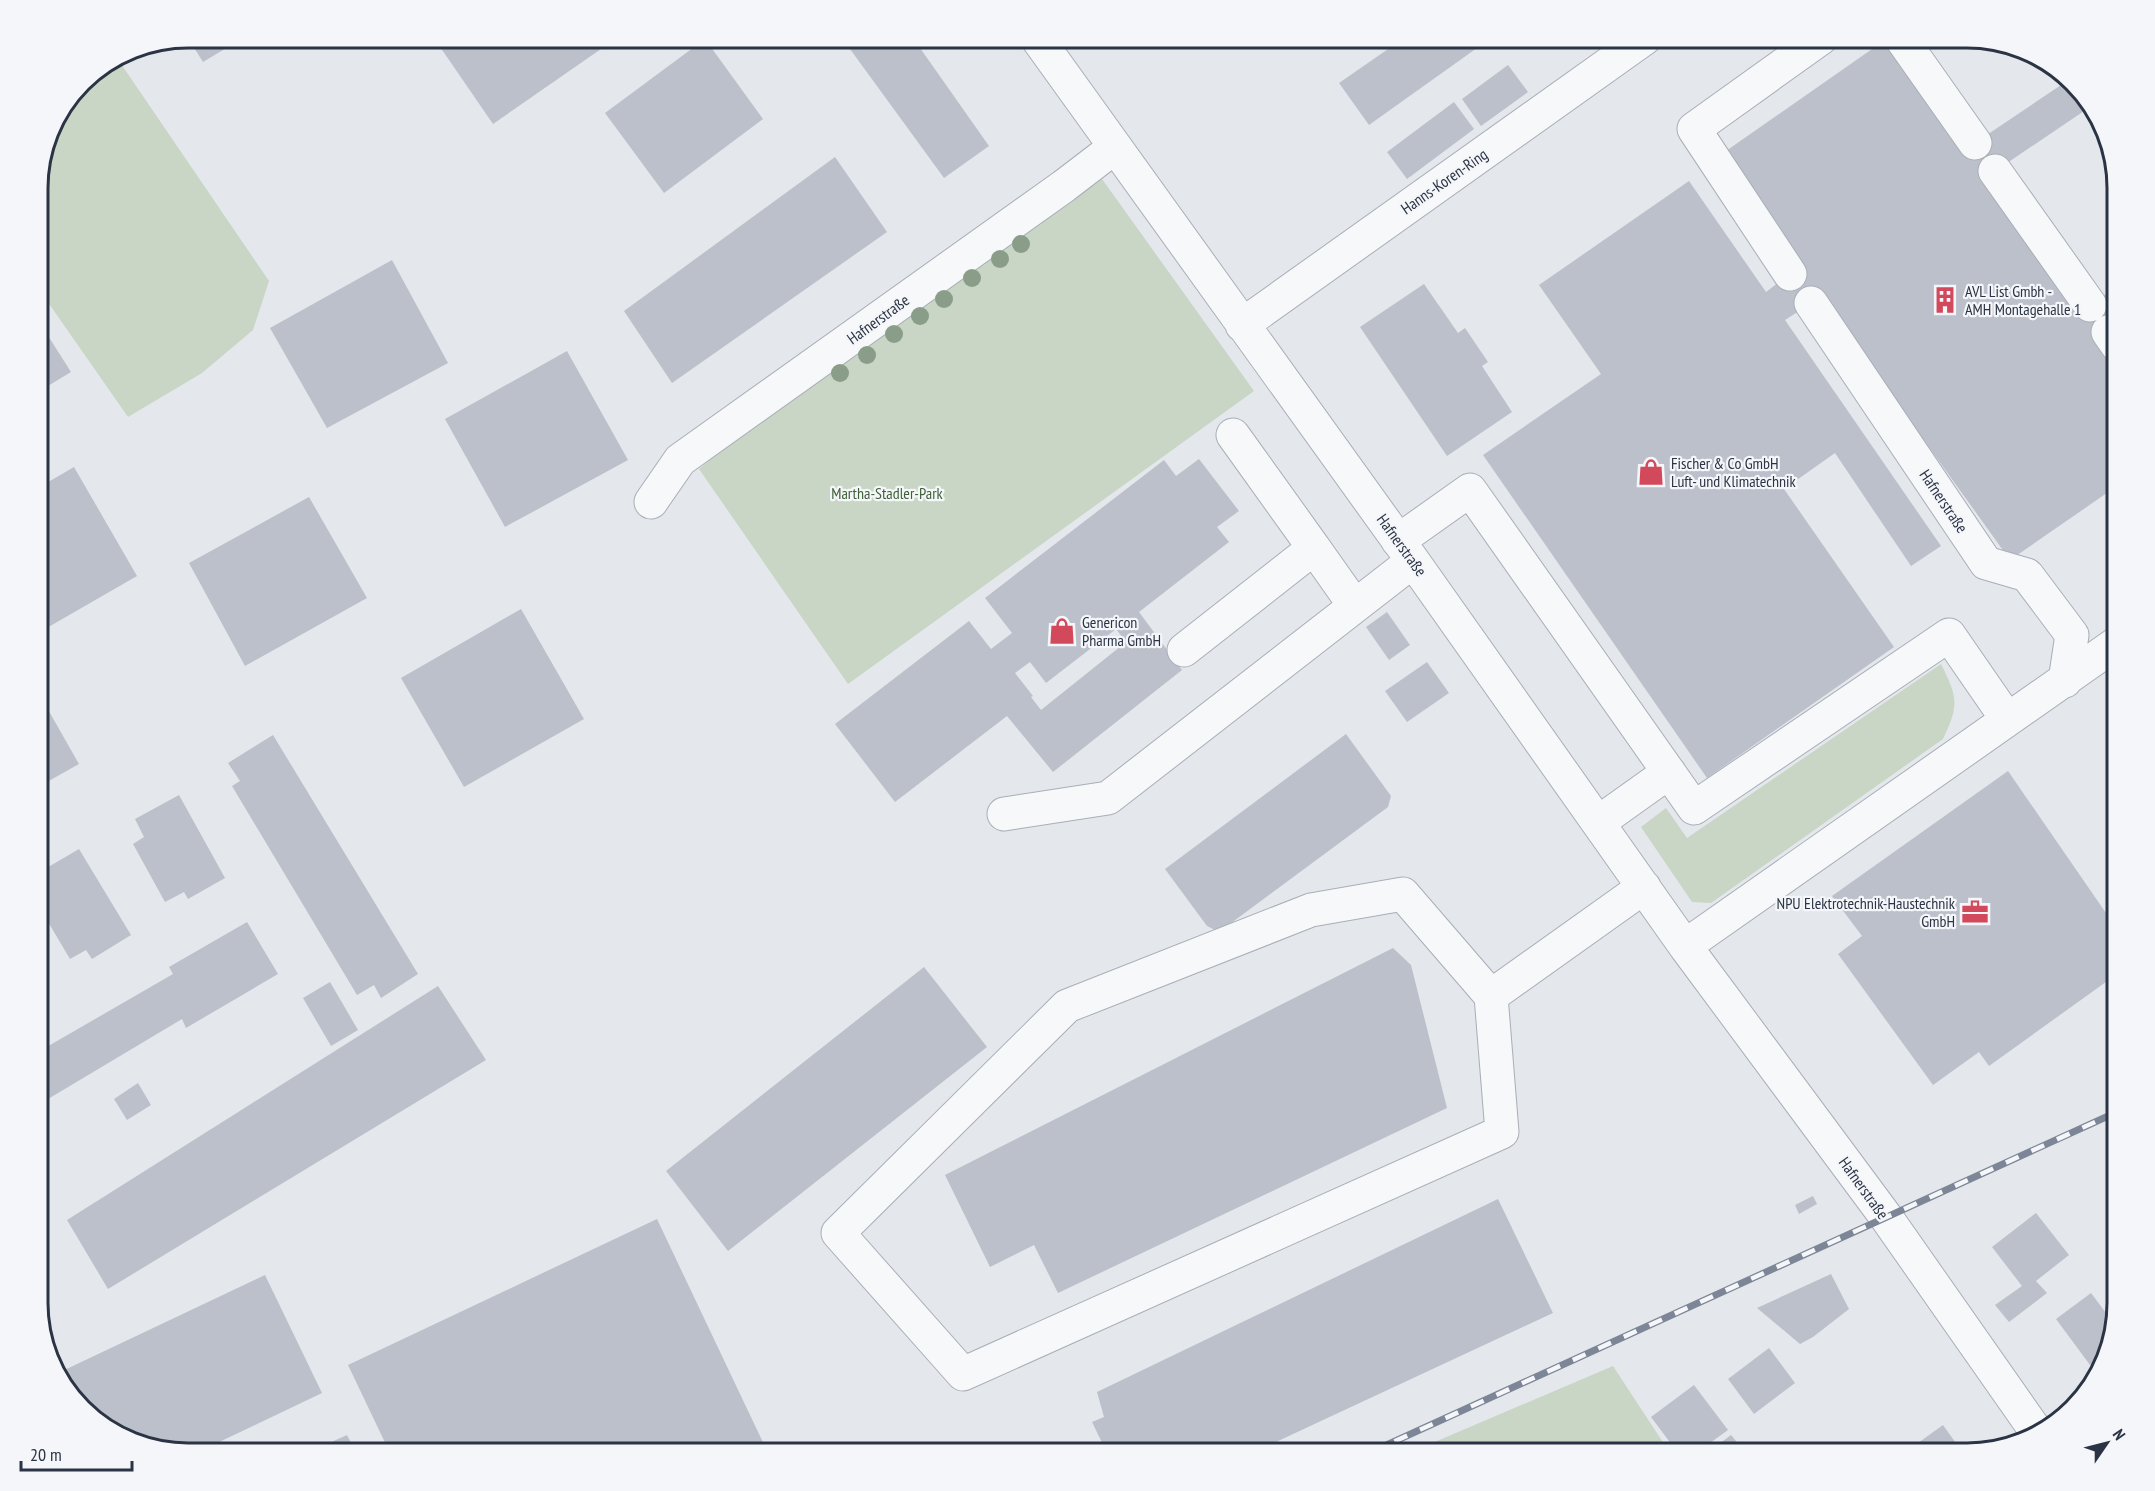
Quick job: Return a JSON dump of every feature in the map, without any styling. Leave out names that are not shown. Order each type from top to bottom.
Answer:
[{"type":"street","name":"Hafnerstraße","points":[[1044,48],[1406,551],[1685,946],[1886,1217],[2033,1427]]},
{"type":"street","name":"Hanns-Koren-Ring","points":[[1242,325],[1631,48]]},
{"type":"street","points":[[1790,274],[1694,129],[1807,48]]},
{"type":"street","points":[[1908,48],[1975,143]]},
{"type":"street","name":"Hafnerstraße","points":[[651,502],[680,460],[1064,186],[1115,147]]},
{"type":"street","points":[[1995,171],[2090,305]]},
{"type":"street","name":"Hafnerstraße","points":[[1811,303],[1986,563],[2027,575],[2072,635],[2065,681]]},
{"type":"street","points":[[1233,435],[1355,606]]},
{"type":"street","points":[[1004,814],[1108,798],[1355,606],[1406,551],[1470,490],[1694,808],[1949,635],[2007,719]]},
{"type":"street","points":[[1184,650],[1314,548]]},
{"type":"street","points":[[1685,946],[2107,651]]},
{"type":"street","points":[[1599,822],[1669,772]]},
{"type":"street","points":[[1491,996],[1644,887]]},
{"type":"street","points":[[1403,894],[1491,996],[1502,1132],[963,1374],[838,1233],[1068,1006],[1311,910],[1403,894]]},
{"type":"green space","points":[[122,65],[269,281],[253,330],[202,373],[128,417],[48,302],[48,178],[53,151],[67,118],[83,96],[103,77]]},
{"type":"green space","name":"Martha-Stadler-Park","points":[[1102,179],[1254,391],[848,684],[699,469],[744,432]]},
{"type":"green space","points":[[1941,664],[1951,685],[1954,702],[1952,718],[1943,739],[1711,903],[1692,902],[1641,827],[1666,808],[1687,838]]},
{"type":"green space","points":[[1613,1366],[1663,1443],[1432,1443]]},
{"type":"building","points":[[194,48],[226,48],[203,62]]},
{"type":"building","points":[[441,48],[600,48],[601,49],[493,124]]},
{"type":"building","points":[[693,48],[712,48],[763,119],[664,193],[605,113]]},
{"type":"building","points":[[849,48],[920,48],[989,146],[944,178]]},
{"type":"building","points":[[1390,48],[1477,48],[1369,125],[1339,83]]},
{"type":"building","points":[[1874,48],[1891,48],[1963,151],[2061,85],[2084,111],[1982,180],[2076,315],[2107,293],[2107,333],[2095,342],[2107,360],[2107,493],[2010,560],[1821,297],[1785,320],[1941,546],[1911,566],[1835,453],[1784,489],[1894,647],[1707,778],[1483,455],[1601,374],[1539,285],[1689,181],[1766,292],[1800,266],[1726,151]]},
{"type":"building","points":[[1508,65],[1528,92],[1481,126],[1462,99]]},
{"type":"building","points":[[1454,102],[1474,129],[1407,179],[1387,152]]},
{"type":"building","points":[[835,157],[887,232],[672,383],[624,311]]},
{"type":"building","points":[[392,260],[448,363],[327,428],[270,328]]},
{"type":"building","points":[[1424,284],[1458,333],[1465,328],[1488,362],[1482,366],[1512,412],[1447,456],[1360,327]]},
{"type":"building","points":[[48,336],[71,372],[48,386]]},
{"type":"building","points":[[567,351],[628,460],[505,527],[445,419]]},
{"type":"building","name":"Genericon Pharma GmbH","points":[[1199,459],[1239,511],[1217,527],[1229,542],[1139,612],[1182,670],[1053,772],[1007,716],[895,802],[835,724],[969,621],[991,649],[1012,633],[985,598],[1164,460],[1176,476]],"holes":[[[1116,629],[1126,642],[1041,710],[1015,673],[1030,662],[1046,683]]]},
{"type":"building","points":[[74,467],[137,576],[48,627],[48,482]]},
{"type":"building","points":[[309,497],[367,598],[245,666],[189,563]]},
{"type":"building","points":[[521,609],[584,719],[464,787],[401,678]]},
{"type":"building","points":[[1387,612],[1410,645],[1389,660],[1366,627]]},
{"type":"building","points":[[1427,662],[1449,693],[1407,722],[1385,691]]},
{"type":"building","points":[[48,710],[79,764],[48,781]]},
{"type":"building","points":[[1346,734],[1391,796],[1388,807],[1219,932],[1207,926],[1165,869]]},
{"type":"building","points":[[273,735],[418,974],[381,998],[374,985],[357,995],[232,786],[240,781],[228,763]]},
{"type":"building","name":"NPU Elektrotechnik-Haustechnik GmbH","points":[[2008,771],[2107,915],[2107,981],[1989,1066],[1979,1052],[1933,1085],[1838,954],[1862,936],[1832,896]]},
{"type":"building","points":[[179,795],[225,878],[188,899],[184,892],[165,902],[133,844],[144,837],[135,819]]},
{"type":"building","points":[[79,849],[131,935],[92,959],[86,950],[70,959],[48,922],[48,867]]},
{"type":"building","points":[[247,922],[278,974],[186,1028],[182,1019],[48,1099],[48,1046],[173,974],[169,967]]},
{"type":"building","points":[[1393,948],[1411,965],[1447,1108],[1058,1293],[1034,1245],[990,1267],[945,1175]]},
{"type":"building","points":[[924,967],[987,1047],[728,1251],[666,1171]]},
{"type":"building","points":[[330,982],[358,1030],[331,1046],[303,998]]},
{"type":"building","points":[[438,986],[486,1060],[108,1289],[67,1220]]},
{"type":"building","points":[[138,1083],[151,1105],[127,1120],[114,1099]]},
{"type":"building","points":[[1813,1196],[1817,1204],[1799,1214],[1795,1205]]},
{"type":"building","points":[[1498,1199],[1553,1313],[1274,1443],[1102,1443],[1092,1422],[1104,1417],[1097,1392]]},
{"type":"building","points":[[2036,1213],[2069,1255],[2036,1281],[2047,1293],[2009,1322],[1995,1305],[2022,1286],[1992,1247]]},
{"type":"building","points":[[657,1219],[763,1443],[385,1443],[348,1365]]},
{"type":"building","points":[[1831,1274],[1849,1309],[1813,1337],[1800,1344],[1757,1308]]},
{"type":"building","points":[[265,1275],[322,1393],[217,1443],[169,1442],[134,1432],[110,1419],[83,1395],[65,1370]]},
{"type":"building","points":[[2091,1293],[2106,1314],[2100,1348],[2094,1362],[2090,1365],[2056,1319]]},
{"type":"building","points":[[1769,1348],[1795,1383],[1754,1414],[1728,1379]]},
{"type":"building","points":[[1694,1385],[1728,1430],[1710,1443],[1670,1443],[1651,1417]]},
{"type":"building","points":[[1943,1425],[1956,1443],[1918,1443]]},
{"type":"building","points":[[347,1435],[351,1443],[329,1443]]},
{"type":"building","points":[[1731,1435],[1738,1443],[1720,1443]]},
{"type":"railway","points":[[1391,1443],[2107,1117]]},
{"type":"place","name":"AVL List Gmbh - AMH Montagehalle 1","points":[[1945,300]]},
{"type":"place","name":"Fischer & Co GmbH Luft- und Klimatechnik","points":[[1651,472]]},
{"type":"place","name":"Genericon Pharma GmbH","points":[[1062,631]]},
{"type":"place","name":"NPU Elektrotechnik-Haustechnik GmbH","points":[[1975,912]]}]
